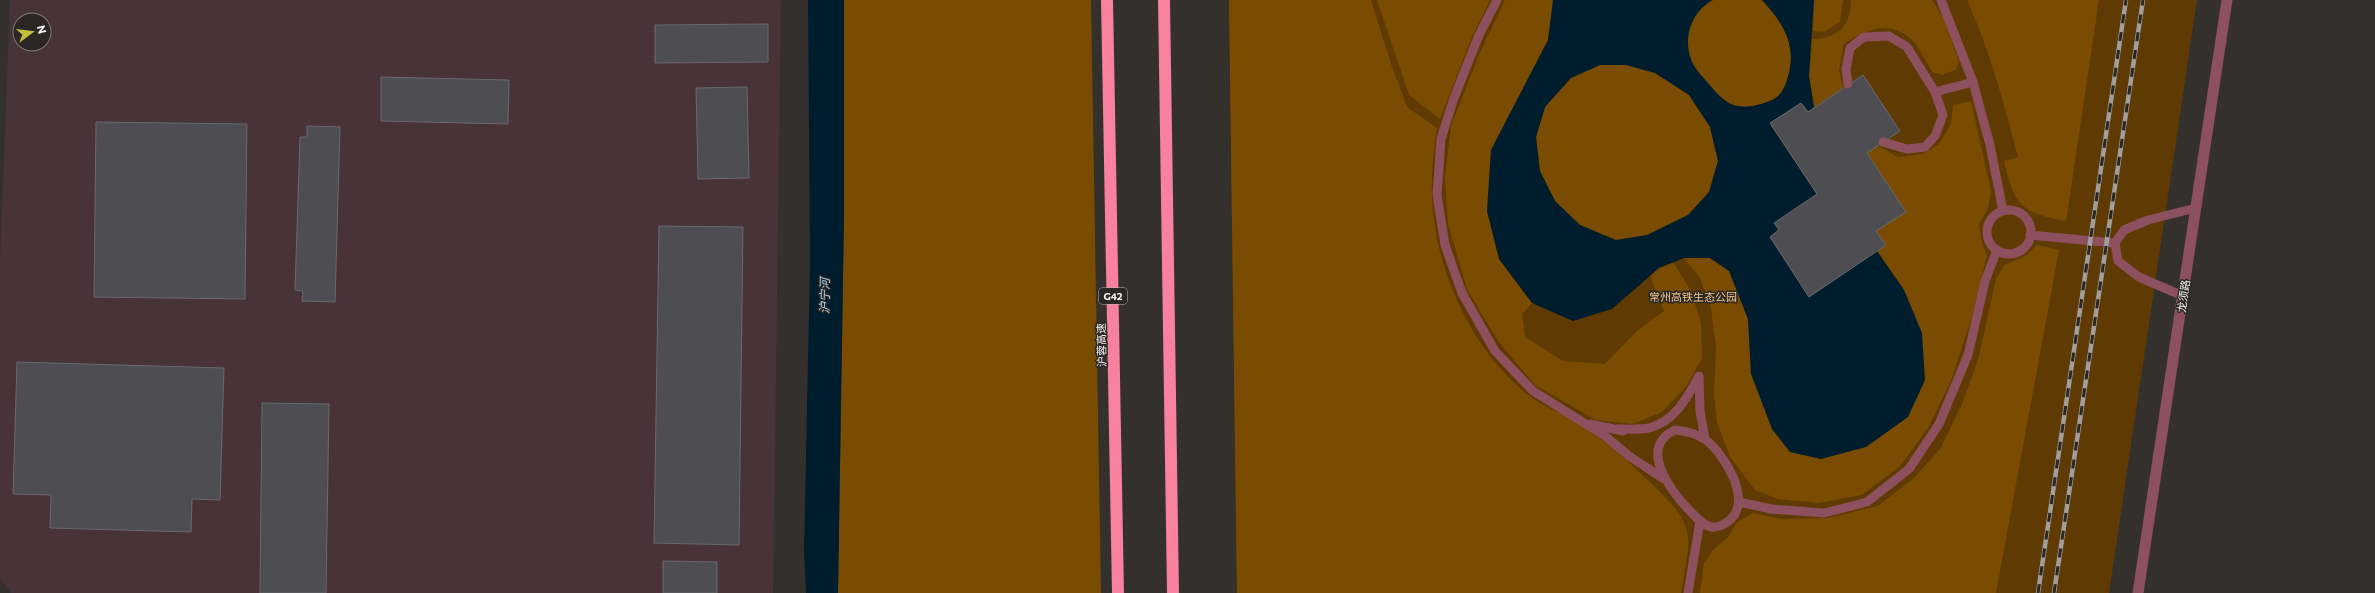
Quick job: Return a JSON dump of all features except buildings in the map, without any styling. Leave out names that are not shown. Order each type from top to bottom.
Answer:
[{"type":"highway","name":"沪蓉高速","points":[[1107,0],[1118,593]]},
{"type":"highway","points":[[1164,0],[1173,593]]},
{"type":"street","name":"龙须路","points":[[2138,593],[2227,0]]},
{"type":"lane","points":[[1497,0],[1479,36],[1454,98],[1441,139],[1437,195],[1445,245],[1462,293],[1495,351],[1533,391],[1587,424],[1664,479],[1700,521],[1710,527],[1723,525],[1734,516],[1739,502],[1737,486],[1723,457],[1705,439],[1687,432],[1675,430],[1661,432],[1618,430],[1587,424]]},
{"type":"lane","points":[[1941,0],[1973,82],[1990,145],[2004,211]]},
{"type":"lane","points":[[1848,84],[1846,69],[1850,48],[1864,37],[1889,36],[1907,47],[1935,92],[1943,115],[1936,136],[1925,147],[1907,149],[1883,142]]},
{"type":"lane","points":[[1935,92],[1973,82]]},
{"type":"lane","points":[[2183,296],[2139,277],[2118,262],[2115,243],[2124,230],[2148,220],[2196,208]]},
{"type":"lane","points":[[2004,211],[2018,212],[2023,216],[2030,228],[2030,235],[2028,242],[2018,252],[2004,253],[1991,245],[1987,232],[1992,218],[2004,211]]},
{"type":"lane","points":[[2030,235],[2115,243]]},
{"type":"lane","points":[[1739,502],[1771,509],[1824,513],[1867,502],[1909,469],[1940,424],[1968,356],[1985,281],[1997,250]]},
{"type":"lane","points":[[1664,479],[1659,462],[1659,445],[1657,441],[1668,419],[1686,400],[1700,376],[1700,411],[1705,439]]},
{"type":"lane","points":[[1618,430],[1648,428],[1668,419]]},
{"type":"lane","points":[[1659,445],[1664,435],[1675,430]]},
{"type":"lane","points":[[1688,593],[1700,521]]},
{"type":"shaded area","points":[[10,0],[781,0],[773,593],[11,593],[0,578],[0,259]]},
{"type":"shaded area","points":[[844,0],[1091,0],[1101,593],[838,593],[844,213]]},
{"type":"shaded area","points":[[1229,0],[1371,0],[1391,64],[1407,107],[1437,128],[1432,178],[1434,222],[1448,279],[1474,333],[1490,357],[1531,397],[1576,422],[1606,443],[1644,476],[1675,508],[1683,521],[1688,536],[1687,556],[1681,593],[1237,593]]},
{"type":"shaded area","points":[[1377,0],[1490,0],[1472,37],[1440,119],[1409,95]]},
{"type":"shaded area","points":[[1505,0],[1553,0],[1548,40],[1491,150],[1487,211],[1499,259],[1532,303],[1522,314],[1525,337],[1563,361],[1605,364],[1637,331],[1664,311],[1650,276],[1659,268],[1673,262],[1691,291],[1701,323],[1702,358],[1686,387],[1662,412],[1632,424],[1596,420],[1535,385],[1498,341],[1467,289],[1448,224],[1445,177],[1451,126],[1478,57]]},
{"type":"shaded area","points":[[1713,0],[1762,0],[1776,16],[1786,33],[1789,42],[1791,62],[1783,90],[1773,100],[1761,104],[1742,107],[1731,104],[1724,100],[1715,91],[1693,65],[1688,45],[1690,27],[1699,11]]},
{"type":"shaded area","points":[[1814,0],[1843,0],[1840,22],[1824,32],[1813,31]]},
{"type":"shaded area","points":[[1851,0],[1932,0],[1943,17],[1959,62],[1955,70],[1942,75],[1932,72],[1918,47],[1912,40],[1895,30],[1878,28],[1861,34],[1844,44],[1839,70],[1843,88],[1814,107],[1809,76],[1812,39],[1829,37],[1841,29],[1848,17]]},
{"type":"shaded area","points":[[1967,0],[2099,0],[2066,221],[2051,218],[2029,210],[2016,197],[2004,161],[2018,157],[1990,58]]},
{"type":"shaded area","points":[[1600,65],[1626,65],[1655,73],[1689,95],[1710,127],[1718,161],[1709,192],[1688,215],[1647,235],[1616,240],[1580,225],[1555,201],[1540,171],[1536,137],[1545,107],[1570,78]]},
{"type":"shaded area","points":[[1971,101],[1991,191],[1988,209],[1979,224],[1982,243],[1987,256],[1972,316],[1951,381],[1928,428],[1900,466],[1862,495],[1819,503],[1778,499],[1755,490],[1730,457],[1717,422],[1714,393],[1716,347],[1711,308],[1700,278],[1684,258],[1710,258],[1729,271],[1748,319],[1751,374],[1904,290],[1877,251],[1886,245],[1876,231],[1905,212],[1867,153],[1878,146],[1898,157],[1923,154],[1939,144],[1951,124],[1953,105]]},
{"type":"shaded area","points":[[2037,245],[2059,250],[1996,593],[1700,593],[1704,563],[1713,550],[1729,536],[1737,522],[1753,513],[1781,519],[1827,518],[1878,506],[1914,478],[1940,449],[1962,404],[1978,360],[1996,279],[2004,265],[2024,257]]},
{"type":"green space","name":"常州高铁生态公园","points":[[1229,0],[2197,0],[2109,593],[1237,593]]},
{"type":"water","name":"沪宁河","points":[[808,0],[844,0],[844,213],[838,593],[806,593],[804,551],[810,264]]},
{"type":"water","points":[[1553,0],[1713,0],[1699,11],[1690,27],[1688,45],[1692,62],[1701,75],[1724,100],[1738,106],[1754,106],[1773,100],[1780,94],[1787,80],[1791,62],[1791,52],[1786,33],[1776,16],[1762,0],[1814,0],[1809,76],[1814,107],[1808,112],[1801,103],[1770,124],[1817,194],[1770,237],[1809,297],[1877,251],[1904,290],[1922,333],[1925,380],[1908,417],[1866,447],[1821,459],[1790,452],[1772,429],[1751,374],[1748,319],[1729,271],[1710,258],[1684,258],[1659,268],[1612,309],[1573,321],[1532,303],[1499,259],[1487,211],[1491,150],[1548,40]],"holes":[[[1600,65],[1626,65],[1655,73],[1689,95],[1710,127],[1718,161],[1709,192],[1688,215],[1647,235],[1616,240],[1580,225],[1555,201],[1540,171],[1536,137],[1545,107],[1571,78]]]},
{"type":"railway","points":[[2038,593],[2126,0]]},
{"type":"railway","points":[[2054,593],[2143,0]]}]
